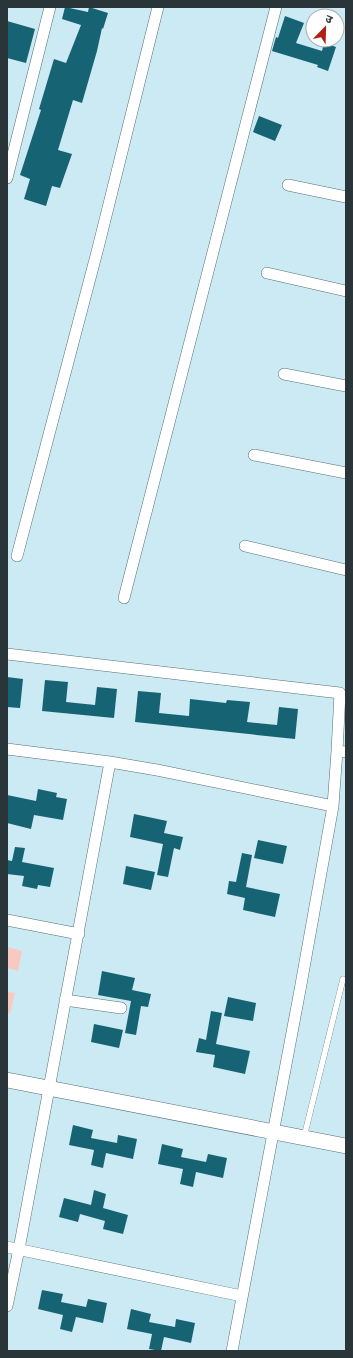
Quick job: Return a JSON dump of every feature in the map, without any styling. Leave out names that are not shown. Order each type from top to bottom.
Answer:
[{"type":"street","points":[[7,178],[50,7]]},
{"type":"street","points":[[17,556],[98,248],[158,7]]},
{"type":"street","points":[[124,598],[276,7]]},
{"type":"street","points":[[288,185],[346,197]]},
{"type":"street","points":[[267,273],[346,291]]},
{"type":"street","points":[[284,374],[346,386]]},
{"type":"street","points":[[254,454],[346,473]]},
{"type":"street","points":[[245,546],[346,570]]},
{"type":"street","points":[[7,654],[343,689],[342,751],[333,806],[274,1132],[232,1351]]},
{"type":"street","points":[[7,749],[110,762],[157,770],[333,806]]},
{"type":"street","points":[[7,1306],[49,1088],[64,1000],[79,934],[110,762]]},
{"type":"street","points":[[7,920],[79,934]]},
{"type":"street","points":[[64,1000],[121,1008]]},
{"type":"street","points":[[7,1080],[346,1146]]},
{"type":"street","points":[[7,1247],[242,1296]]},
{"type":"lane","points":[[304,1138],[343,979]]},
{"type":"shaded area","points":[[7,947],[22,951],[18,971],[7,968]]},
{"type":"shaded area","points":[[7,992],[15,993],[10,1013],[7,1013]]},
{"type":"building","points":[[65,7],[88,12],[89,7],[108,13],[103,29],[102,28],[82,103],[73,100],[58,150],[72,154],[60,188],[52,186],[46,206],[24,199],[30,179],[20,175],[41,110],[39,109],[54,59],[66,63],[81,25],[62,19]]},
{"type":"building","points":[[285,16],[304,23],[296,43],[305,46],[305,48],[312,48],[322,51],[323,48],[336,48],[328,71],[317,67],[318,65],[272,51],[276,37],[278,38]]},
{"type":"building","points":[[7,21],[35,29],[26,63],[7,58]]},
{"type":"building","points":[[259,116],[282,125],[275,141],[253,132]]},
{"type":"building","points":[[7,677],[23,679],[20,708],[7,707]]},
{"type":"building","points":[[45,680],[68,682],[66,702],[95,705],[97,687],[117,689],[114,718],[42,711]]},
{"type":"building","points":[[138,691],[161,693],[159,713],[189,716],[190,699],[226,703],[227,700],[250,702],[247,722],[277,725],[279,707],[298,709],[295,739],[135,722]]},
{"type":"building","points":[[38,789],[57,793],[56,797],[67,799],[63,820],[34,815],[31,829],[7,823],[7,795],[36,801]]},
{"type":"building","points":[[134,814],[167,821],[164,833],[183,837],[180,850],[174,848],[168,877],[157,875],[163,844],[130,837]]},
{"type":"building","points":[[258,840],[287,846],[283,864],[254,858]]},
{"type":"building","points":[[15,847],[25,848],[22,862],[54,868],[50,887],[38,885],[37,889],[22,886],[24,876],[7,874],[7,860],[12,861]]},
{"type":"building","points":[[242,853],[252,855],[246,887],[280,894],[275,917],[243,910],[245,898],[227,894],[229,881],[236,882]]},
{"type":"building","points":[[126,866],[155,872],[151,890],[123,884]]},
{"type":"building","points":[[102,971],[135,978],[132,990],[151,994],[148,1007],[141,1006],[136,1035],[125,1033],[131,1001],[98,995]]},
{"type":"building","points":[[228,997],[256,1003],[253,1021],[224,1016]]},
{"type":"building","points":[[211,1011],[222,1013],[216,1044],[250,1051],[245,1074],[213,1067],[215,1055],[196,1052],[199,1038],[206,1040]]},
{"type":"building","points":[[94,1024],[123,1030],[119,1048],[91,1042]]},
{"type":"building","points":[[73,1125],[93,1130],[91,1138],[117,1143],[118,1135],[137,1139],[133,1159],[106,1153],[103,1168],[91,1165],[94,1150],[69,1145]]},
{"type":"building","points":[[162,1144],[183,1149],[181,1157],[206,1162],[208,1154],[227,1158],[223,1178],[196,1172],[193,1187],[180,1184],[183,1169],[158,1164]]},
{"type":"building","points":[[94,1190],[106,1194],[103,1208],[128,1215],[123,1234],[103,1229],[105,1221],[80,1214],[78,1222],[59,1217],[64,1198],[91,1205]]},
{"type":"building","points":[[42,1290],[63,1294],[61,1302],[86,1307],[88,1299],[107,1303],[103,1323],[76,1317],[72,1332],[60,1329],[63,1315],[38,1309]]},
{"type":"building","points":[[131,1309],[151,1314],[149,1322],[175,1327],[176,1319],[195,1323],[191,1343],[164,1337],[161,1351],[149,1349],[152,1334],[127,1329]]}]
